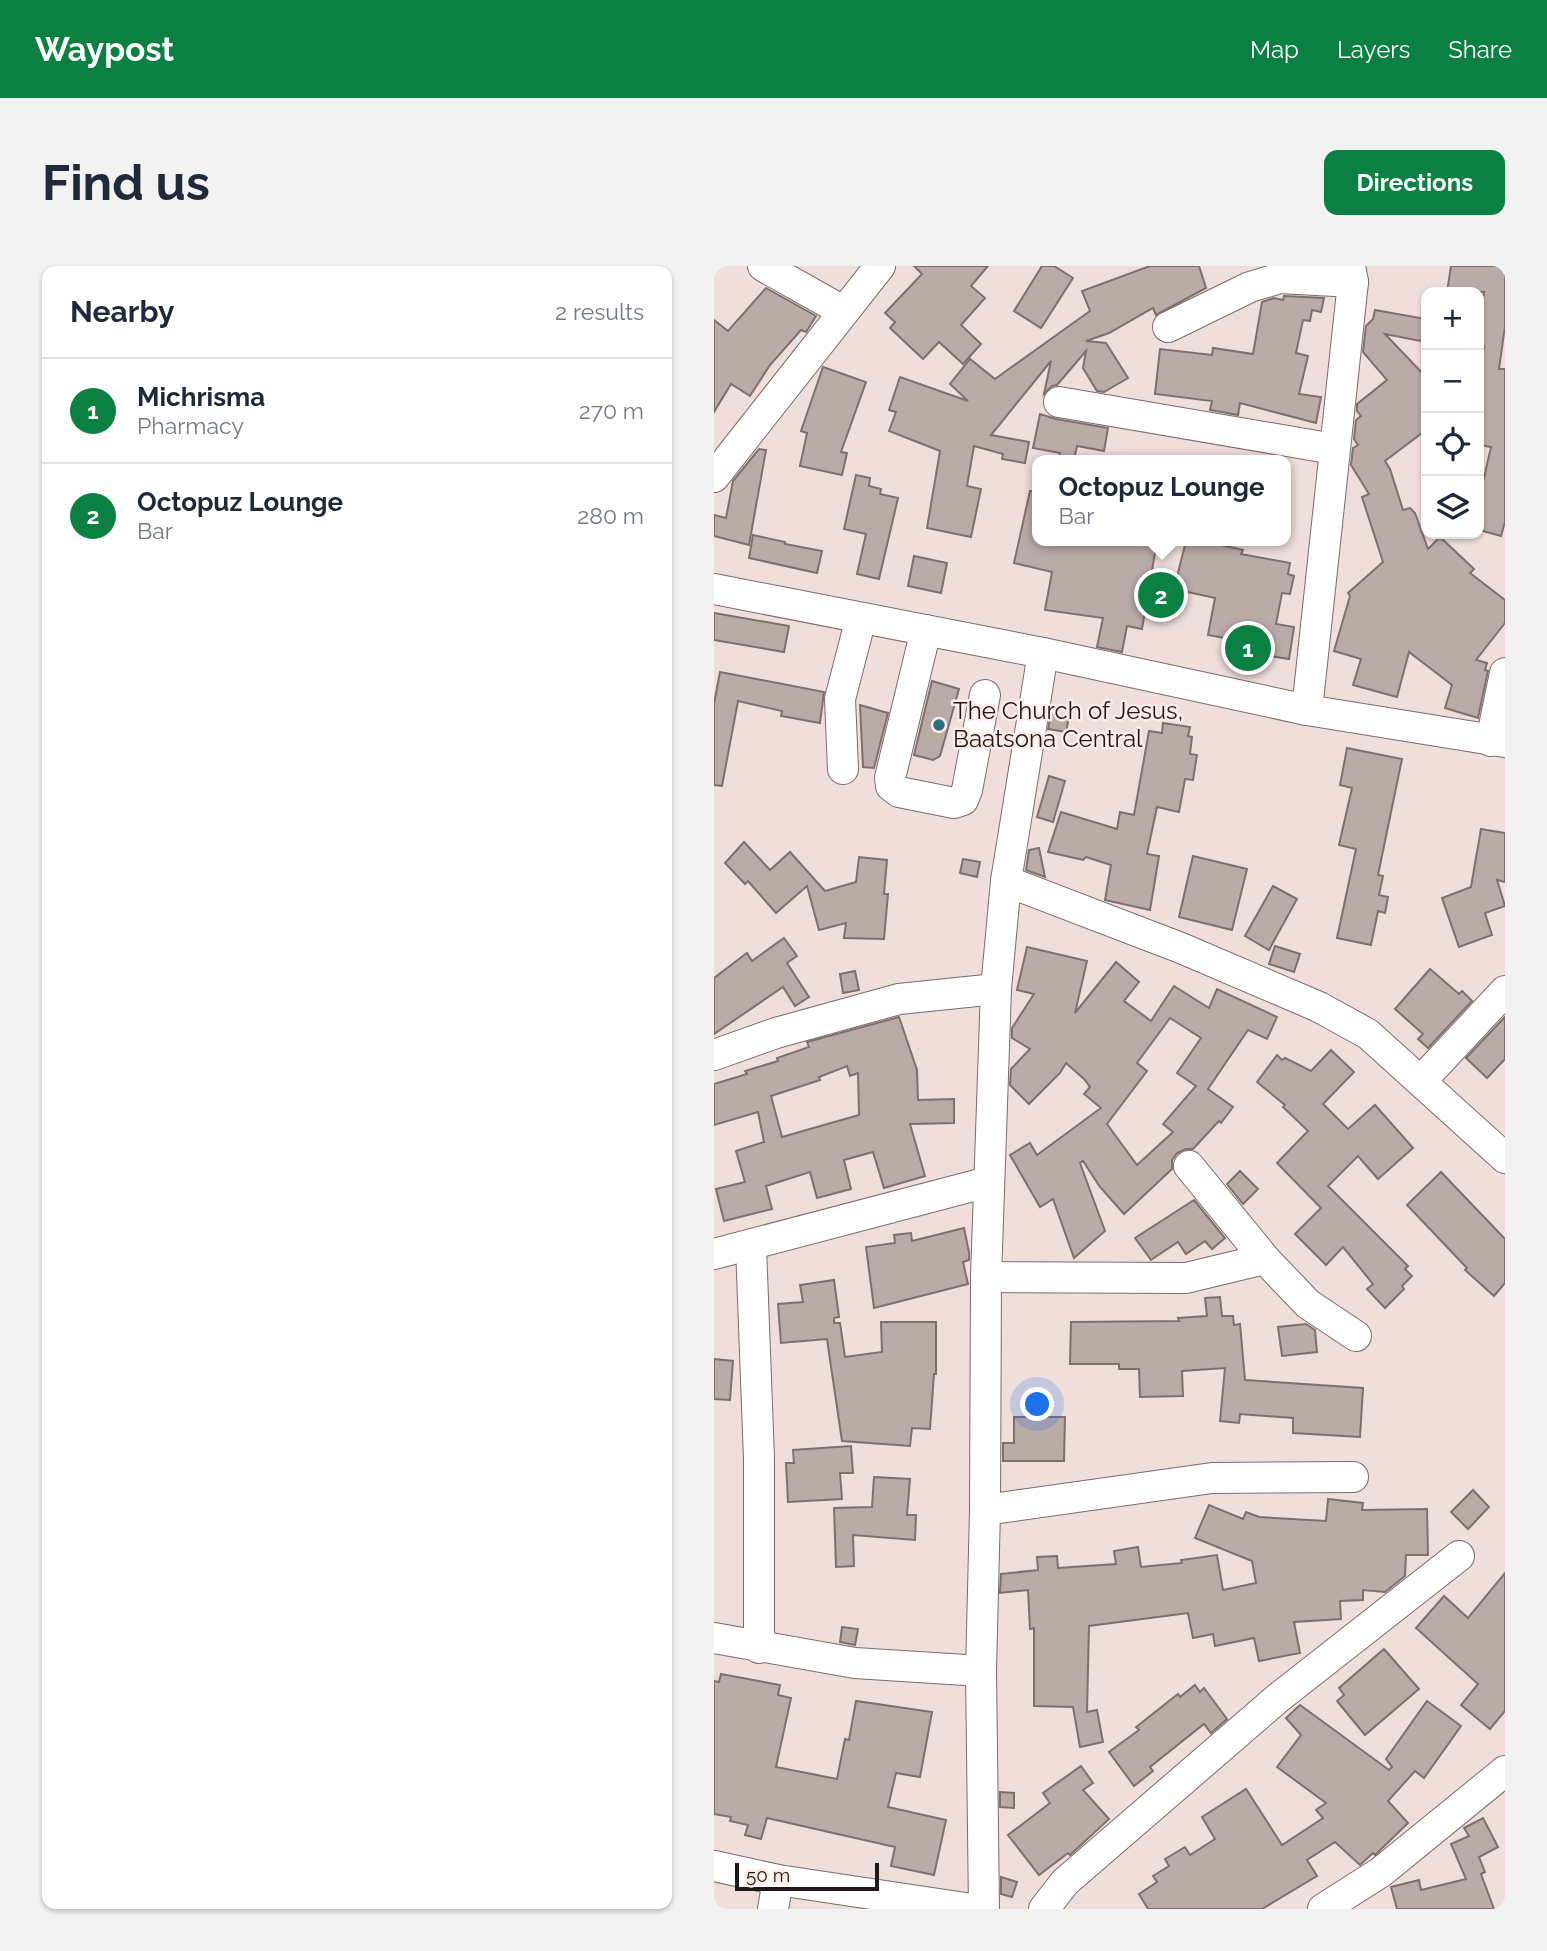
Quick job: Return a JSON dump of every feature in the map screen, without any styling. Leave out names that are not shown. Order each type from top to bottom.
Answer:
[{"type":"street","points":[[763,266],[844,311]]},
{"type":"street","points":[[714,477],[880,266]]},
{"type":"street","points":[[1168,327],[1250,287],[1280,278],[1351,274],[1307,710]]},
{"type":"street","points":[[1059,402],[1334,449]]},
{"type":"street","points":[[714,589],[1042,653],[1307,710],[1498,742],[1505,673]]},
{"type":"street","points":[[843,769],[840,699],[861,618]]},
{"type":"street","points":[[926,630],[890,778],[891,786],[899,792],[954,803],[963,800],[985,695]]},
{"type":"street","points":[[985,1909],[981,1671],[988,1182],[996,989],[1006,881],[1042,653]]},
{"type":"street","points":[[1006,881],[1181,948],[1319,1007],[1368,1034],[1505,1158]]},
{"type":"street","points":[[714,1055],[776,1032],[899,999],[996,989]]},
{"type":"street","points":[[1421,1082],[1505,991]]},
{"type":"street","points":[[1189,1166],[1265,1259],[1308,1304],[1356,1336]]},
{"type":"street","points":[[714,1254],[988,1182]]},
{"type":"street","points":[[751,1245],[759,1459],[759,1648]]},
{"type":"street","points":[[986,1277],[1186,1278],[1265,1259]]},
{"type":"street","points":[[985,1510],[1212,1478],[1353,1477]]},
{"type":"street","points":[[1044,1909],[1065,1882],[1278,1698],[1460,1556]]},
{"type":"street","points":[[714,1638],[855,1663],[981,1671]]},
{"type":"street","points":[[1323,1909],[1381,1872],[1505,1771]]},
{"type":"street","points":[[714,1866],[778,1880],[972,1909]]},
{"type":"street","points":[[773,1909],[778,1880]]},
{"type":"building","points":[[914,266],[988,266],[971,286],[985,298],[961,325],[981,344],[963,364],[939,342],[923,359],[890,328],[895,322],[885,313],[922,274]]},
{"type":"building","points":[[1042,266],[1054,266],[1073,278],[1041,328],[1014,311]]},
{"type":"building","points":[[1150,266],[1199,266],[1206,288],[1156,315],[1153,308],[1109,333],[1086,341],[1106,343],[1128,378],[1104,392],[1097,391],[1083,368],[1086,351],[1057,385],[1044,394],[1051,361],[991,435],[1029,442],[1025,463],[1002,459],[1003,454],[974,446],[967,486],[981,489],[971,537],[927,528],[940,451],[889,431],[896,412],[889,410],[900,377],[968,401],[950,384],[970,359],[995,379],[1090,311],[1082,291]]},
{"type":"building","points":[[1451,266],[1505,266],[1505,326],[1499,369],[1505,369],[1505,522],[1501,536],[1484,531],[1484,478],[1491,447],[1484,446],[1484,287],[1448,287]]},
{"type":"building","points":[[766,288],[816,316],[806,332],[801,330],[770,365],[750,396],[731,384],[714,412],[714,320],[728,331]]},
{"type":"building","points":[[1284,296],[1324,298],[1321,312],[1312,310],[1310,321],[1303,320],[1296,353],[1308,356],[1299,394],[1321,397],[1316,423],[1240,403],[1238,415],[1210,410],[1212,401],[1155,394],[1160,349],[1212,355],[1213,348],[1253,354],[1262,302],[1274,298],[1283,300]]},
{"type":"building","points":[[1375,310],[1421,318],[1421,341],[1385,334],[1421,372],[1421,434],[1385,461],[1403,510],[1410,508],[1415,513],[1421,530],[1421,539],[1424,539],[1428,549],[1438,539],[1442,539],[1474,569],[1470,573],[1505,600],[1505,623],[1476,660],[1487,663],[1485,670],[1488,671],[1478,718],[1445,708],[1452,685],[1409,652],[1397,697],[1353,685],[1361,659],[1334,651],[1350,596],[1348,593],[1383,562],[1362,497],[1369,494],[1351,465],[1353,448],[1358,445],[1354,439],[1356,420],[1361,416],[1357,411],[1357,404],[1387,380],[1363,352],[1366,326],[1373,319]]},
{"type":"building","points":[[823,367],[866,382],[841,452],[847,453],[842,475],[800,466],[807,433],[801,431]]},
{"type":"building","points":[[1040,414],[1108,428],[1104,451],[1077,446],[1075,455],[1059,455],[1033,448]]},
{"type":"building","points":[[759,449],[766,450],[749,545],[714,536],[714,515],[726,518],[733,481]]},
{"type":"building","points":[[856,475],[870,478],[869,486],[881,489],[880,494],[898,498],[879,579],[857,574],[866,534],[844,529]]},
{"type":"building","points":[[1030,491],[1032,546],[1156,546],[1142,629],[1127,626],[1122,652],[1097,647],[1103,618],[1045,610],[1052,572],[1014,563]]},
{"type":"building","points":[[753,535],[822,551],[817,573],[749,558]]},
{"type":"building","points":[[1185,546],[1225,546],[1243,550],[1241,554],[1290,563],[1288,574],[1294,576],[1290,594],[1282,593],[1276,624],[1294,627],[1289,659],[1233,650],[1235,640],[1208,635],[1215,598],[1174,589]]},
{"type":"building","points":[[914,556],[947,563],[941,593],[908,586]]},
{"type":"building","points":[[714,613],[789,626],[784,652],[714,640]]},
{"type":"building","points":[[720,672],[824,692],[820,723],[781,716],[782,711],[738,701],[722,786],[714,785],[714,704]]},
{"type":"building","points":[[932,681],[959,689],[940,756],[933,760],[914,755]]},
{"type":"building","points":[[860,705],[888,713],[874,768],[863,767]]},
{"type":"building","points":[[1051,714],[1069,717],[1066,732],[1048,729]]},
{"type":"building","points":[[1163,723],[1190,727],[1190,754],[1197,755],[1193,780],[1185,779],[1179,812],[1157,807],[1147,854],[1159,856],[1150,910],[1105,900],[1111,865],[1086,857],[1083,860],[1048,852],[1061,812],[1117,829],[1120,812],[1134,815],[1149,731],[1162,733]]},
{"type":"building","points":[[1347,748],[1402,759],[1378,875],[1383,876],[1379,895],[1388,897],[1385,913],[1378,911],[1371,945],[1337,938],[1356,849],[1339,845],[1352,788],[1340,785]]},
{"type":"building","points":[[1049,776],[1065,781],[1053,822],[1037,817]]},
{"type":"building","points":[[1481,829],[1505,833],[1505,882],[1497,880],[1505,906],[1485,913],[1492,935],[1459,947],[1442,898],[1471,887]]},
{"type":"building","points":[[744,842],[770,870],[790,852],[825,891],[856,882],[859,857],[887,860],[884,894],[888,894],[884,939],[844,938],[846,923],[819,930],[807,886],[776,913],[748,881],[745,884],[725,863]]},
{"type":"building","points":[[1039,848],[1045,877],[1026,870],[1029,850]]},
{"type":"building","points":[[1193,856],[1247,869],[1232,930],[1179,917]]},
{"type":"building","points":[[963,859],[980,862],[977,877],[960,873]]},
{"type":"building","points":[[1273,886],[1297,899],[1269,950],[1245,936]]},
{"type":"building","points":[[784,938],[797,956],[787,963],[809,997],[795,1006],[783,987],[714,1034],[714,978],[747,953],[752,961]]},
{"type":"building","points":[[1275,946],[1300,954],[1294,972],[1269,964]]},
{"type":"building","points":[[1027,947],[1087,961],[1075,1013],[1116,962],[1139,982],[1124,1001],[1151,1021],[1174,986],[1209,1008],[1217,989],[1277,1017],[1267,1039],[1248,1030],[1208,1089],[1233,1107],[1221,1123],[1219,1121],[1193,1149],[1177,1153],[1172,1160],[1172,1169],[1124,1214],[1100,1187],[1083,1161],[1080,1163],[1105,1231],[1074,1258],[1053,1199],[1040,1207],[1010,1155],[1030,1143],[1037,1155],[1101,1108],[1084,1094],[1090,1087],[1066,1063],[1060,1073],[1029,1104],[1010,1085],[1011,1069],[1030,1049],[1012,1038],[1012,1028],[1034,994],[1017,990]],"holes":[[[1170,1018],[1201,1038],[1177,1073],[1196,1086],[1163,1124],[1173,1132],[1137,1165],[1107,1124],[1147,1071],[1137,1063]]]},
{"type":"building","points":[[1430,969],[1459,994],[1462,991],[1472,1001],[1428,1048],[1418,1039],[1423,1034],[1395,1009]]},
{"type":"building","points":[[855,971],[859,990],[843,993],[840,974]]},
{"type":"building","points":[[899,1017],[917,1070],[918,1100],[954,1099],[954,1123],[910,1124],[925,1176],[884,1188],[873,1152],[844,1160],[851,1189],[817,1198],[810,1172],[766,1186],[772,1209],[724,1221],[716,1189],[745,1182],[736,1151],[764,1142],[758,1112],[714,1125],[714,1084],[747,1074],[745,1071],[778,1061],[777,1058],[809,1047],[807,1042]],"holes":[[[847,1066],[850,1076],[858,1073],[859,1115],[782,1137],[771,1096],[820,1080],[819,1077]]]},
{"type":"building","points":[[1505,1017],[1505,1059],[1487,1078],[1466,1058]]},
{"type":"building","points":[[1331,1050],[1354,1072],[1323,1104],[1348,1129],[1375,1105],[1413,1148],[1378,1179],[1358,1156],[1328,1186],[1408,1266],[1405,1269],[1412,1276],[1402,1286],[1404,1289],[1385,1308],[1367,1289],[1373,1284],[1343,1247],[1326,1265],[1295,1234],[1321,1208],[1277,1163],[1308,1131],[1283,1107],[1285,1105],[1257,1082],[1277,1055],[1282,1060],[1285,1058],[1311,1071]]},
{"type":"building","points":[[1240,1171],[1258,1189],[1243,1204],[1227,1184]]},
{"type":"building","points":[[1441,1172],[1505,1239],[1505,1283],[1494,1296],[1465,1270],[1467,1268],[1407,1205]]},
{"type":"building","points":[[1194,1200],[1225,1238],[1212,1249],[1205,1241],[1186,1254],[1178,1242],[1151,1260],[1135,1238]]},
{"type":"building","points":[[964,1228],[969,1260],[963,1262],[968,1284],[874,1308],[866,1247],[895,1243],[894,1235],[911,1233],[912,1241]]},
{"type":"building","points":[[834,1280],[839,1317],[834,1318],[834,1323],[840,1323],[845,1357],[882,1352],[881,1322],[936,1322],[936,1374],[930,1429],[912,1428],[910,1446],[842,1441],[827,1339],[781,1343],[778,1304],[803,1302],[800,1285]]},
{"type":"building","points":[[1220,1297],[1222,1316],[1233,1316],[1234,1325],[1240,1324],[1245,1380],[1363,1388],[1360,1437],[1293,1433],[1293,1418],[1240,1414],[1239,1423],[1220,1421],[1225,1368],[1182,1371],[1183,1396],[1140,1397],[1139,1369],[1119,1369],[1119,1364],[1070,1364],[1071,1322],[1179,1321],[1178,1318],[1207,1316],[1205,1298]]},
{"type":"building","points":[[1306,1324],[1315,1330],[1317,1352],[1282,1356],[1278,1327]]},
{"type":"building","points":[[714,1359],[733,1361],[730,1400],[714,1399]]},
{"type":"building","points":[[1014,1417],[1065,1417],[1064,1461],[1003,1461],[1003,1443],[1014,1443]]},
{"type":"building","points":[[851,1446],[853,1473],[840,1473],[842,1499],[788,1502],[786,1463],[794,1463],[793,1450]]},
{"type":"building","points":[[874,1477],[910,1479],[907,1515],[916,1515],[915,1540],[853,1535],[854,1566],[836,1567],[834,1508],[872,1507]]},
{"type":"building","points":[[1473,1490],[1489,1507],[1468,1529],[1451,1512]]},
{"type":"building","points":[[1328,1499],[1363,1503],[1362,1510],[1427,1509],[1428,1555],[1406,1555],[1405,1576],[1385,1592],[1363,1590],[1363,1600],[1340,1601],[1341,1619],[1294,1622],[1300,1653],[1259,1661],[1254,1638],[1215,1646],[1213,1634],[1193,1638],[1188,1613],[1089,1626],[1087,1712],[1097,1710],[1103,1742],[1080,1747],[1073,1707],[1034,1706],[1034,1628],[1030,1629],[1028,1590],[1000,1593],[1001,1574],[1038,1570],[1037,1557],[1057,1556],[1058,1568],[1116,1564],[1114,1551],[1138,1547],[1141,1567],[1182,1563],[1181,1560],[1217,1555],[1223,1590],[1256,1583],[1252,1561],[1195,1538],[1209,1505],[1243,1519],[1246,1512],[1259,1517],[1326,1521]]},
{"type":"building","points":[[1505,1573],[1505,1711],[1490,1729],[1461,1705],[1478,1684],[1416,1628],[1444,1596],[1468,1618]]},
{"type":"building","points":[[842,1627],[858,1629],[855,1645],[840,1642]]},
{"type":"building","points":[[1384,1649],[1419,1689],[1365,1735],[1337,1701],[1344,1695],[1339,1688]]},
{"type":"building","points":[[721,1674],[780,1685],[778,1695],[791,1698],[776,1767],[837,1779],[845,1739],[849,1740],[856,1701],[932,1712],[920,1777],[896,1773],[888,1807],[946,1820],[934,1875],[891,1866],[895,1847],[767,1818],[761,1839],[745,1835],[748,1825],[730,1821],[731,1817],[714,1814],[714,1681],[719,1682]]},
{"type":"building","points":[[1195,1685],[1200,1692],[1204,1688],[1227,1719],[1211,1733],[1204,1724],[1150,1767],[1153,1771],[1134,1786],[1109,1752],[1139,1730],[1136,1727],[1178,1694],[1180,1697]]},
{"type":"building","points":[[1427,1701],[1461,1726],[1424,1778],[1415,1771],[1388,1801],[1408,1823],[1375,1855],[1373,1853],[1360,1865],[1335,1842],[1307,1860],[1317,1876],[1262,1909],[1148,1909],[1139,1894],[1157,1882],[1153,1876],[1169,1866],[1165,1859],[1185,1847],[1190,1855],[1215,1839],[1202,1817],[1246,1789],[1282,1845],[1323,1818],[1316,1810],[1326,1803],[1277,1767],[1301,1735],[1286,1718],[1300,1705],[1389,1770],[1392,1767],[1386,1759]]},
{"type":"building","points":[[1081,1766],[1093,1783],[1083,1790],[1109,1819],[1070,1855],[1068,1853],[1039,1875],[1008,1835],[1050,1803],[1043,1793]]},
{"type":"building","points":[[1000,1792],[1014,1793],[1014,1808],[1000,1807]]},
{"type":"building","points":[[1483,1818],[1498,1847],[1479,1857],[1485,1872],[1481,1874],[1494,1909],[1397,1909],[1391,1887],[1419,1880],[1421,1890],[1466,1879],[1451,1844],[1469,1836],[1464,1828]]},
{"type":"building","points":[[1001,1877],[1017,1882],[1012,1897],[1001,1894]]},
{"type":"place","name":"Octopuz Lounge","points":[[1161,595]]},
{"type":"place","name":"Michrisma","points":[[1248,648]]},
{"type":"place","name":"The Church of Jesus, Baatsona Central","points":[[939,725]]}]
